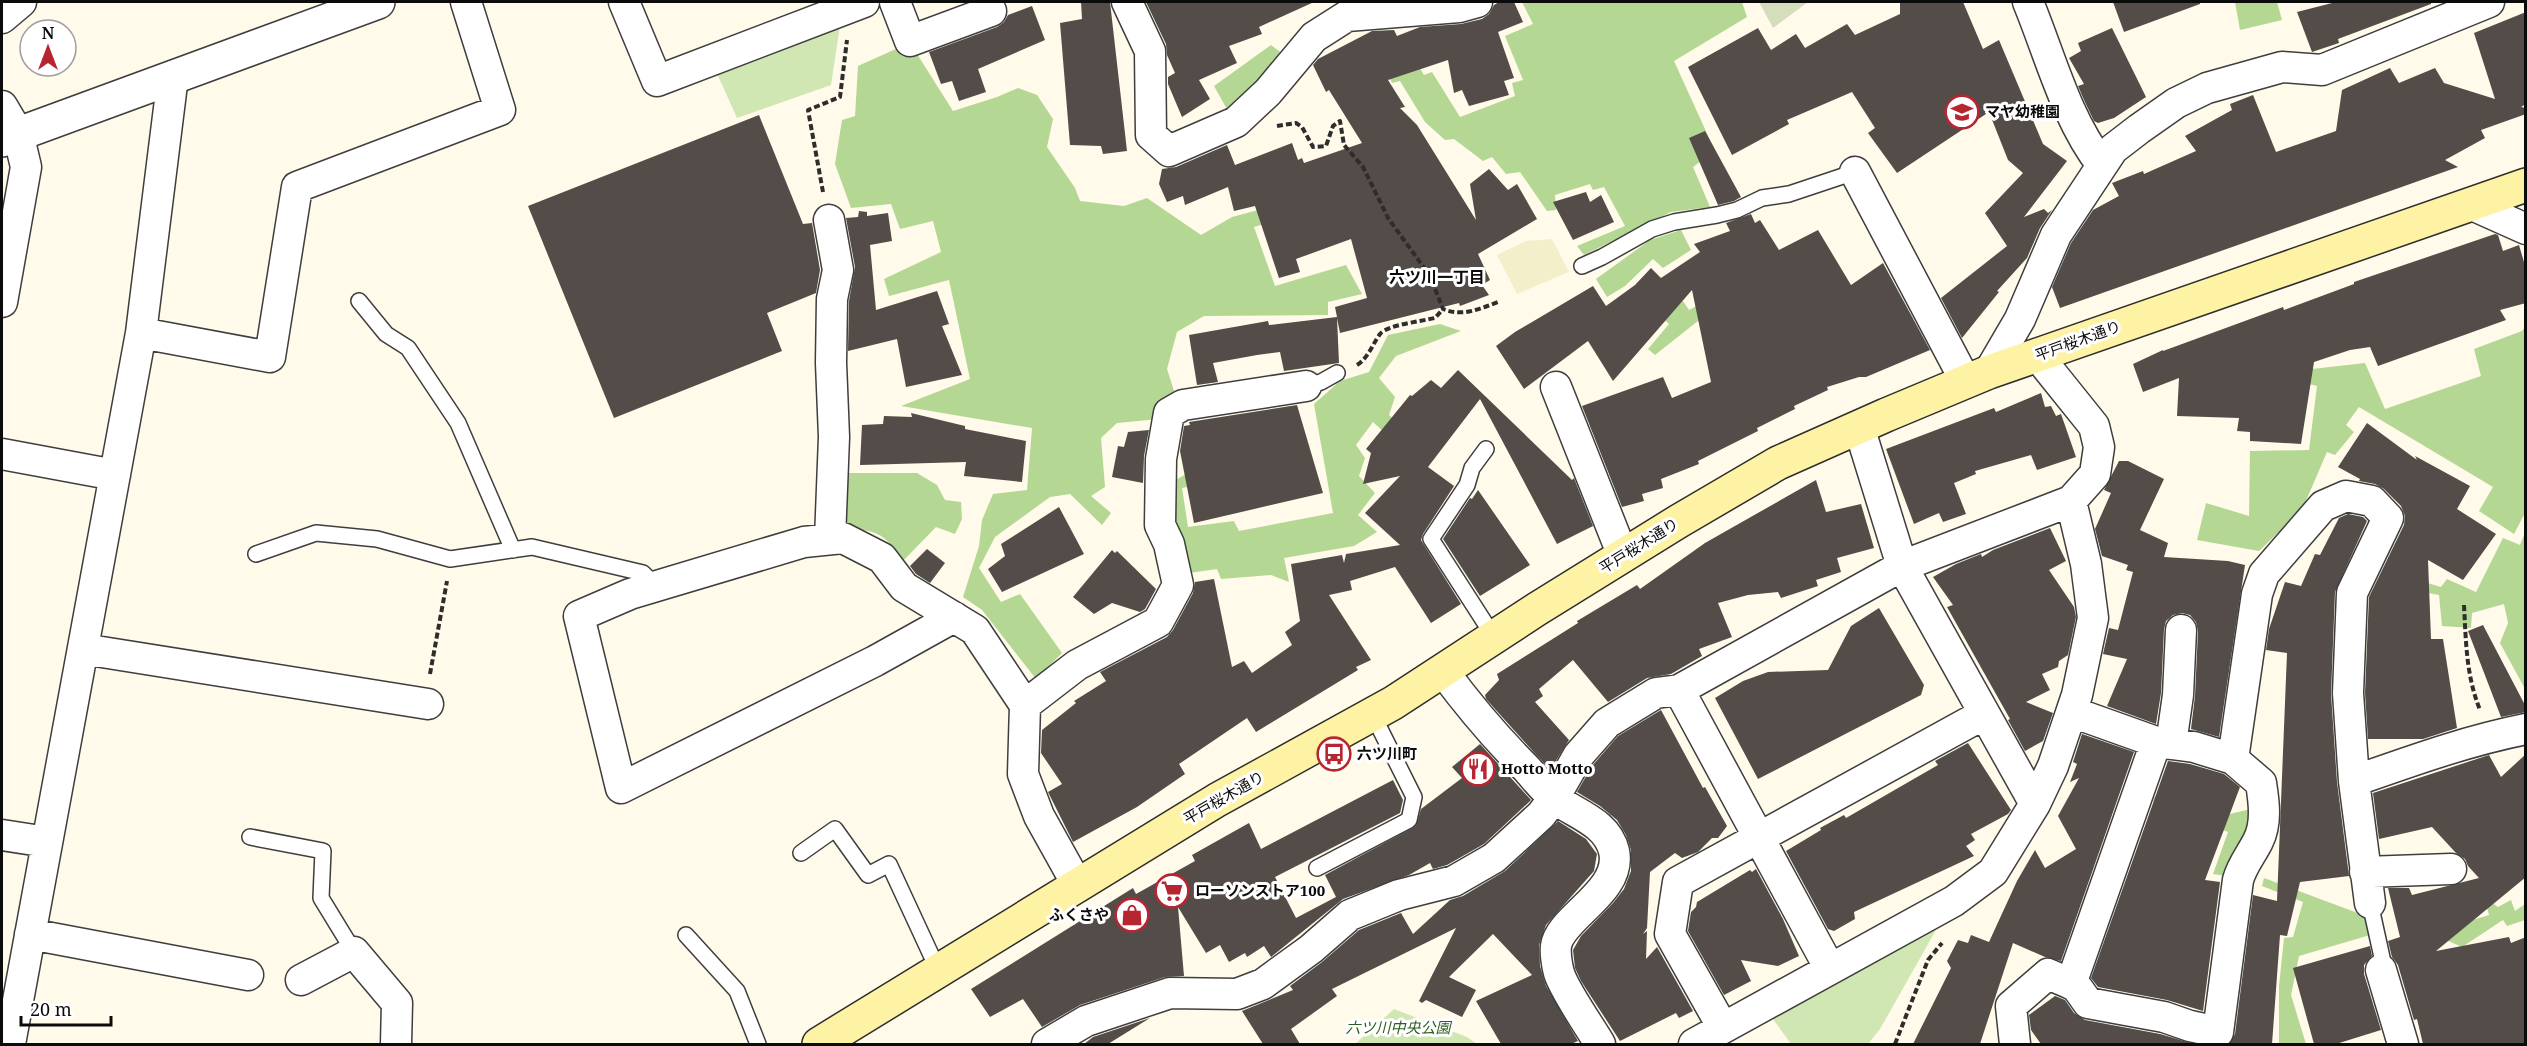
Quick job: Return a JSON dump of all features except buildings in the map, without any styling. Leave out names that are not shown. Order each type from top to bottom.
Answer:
[{"type":"main road","name":"平戸桜木通り","points":[[819,1044],[1217,800],[1373,715],[1623,556],[1778,463],[1977,377],[2526,185]]},
{"type":"street","points":[[2,18],[21,2]]},
{"type":"street","points":[[2,302],[26,167],[7,126],[173,76],[378,2]]},
{"type":"street","points":[[141,333],[270,357],[297,187],[500,110],[465,2]]},
{"type":"street","points":[[624,2],[657,81],[864,2]]},
{"type":"street","points":[[895,2],[910,41],[998,6]]},
{"type":"street","points":[[1127,2],[1150,51],[1151,135],[1169,151],[1236,122],[1268,92],[1314,37],[1347,16],[1400,7],[1459,7],[1477,2]]},
{"type":"street","points":[[2028,2],[2067,101],[2088,147],[2102,165]]},
{"type":"street","points":[[1855,172],[1977,377],[2020,319],[2056,235],[2113,149],[2139,129],[2176,103],[2207,88],[2282,67],[2322,70],[2489,2]]},
{"type":"street","points":[[10,1044],[141,333],[173,76]]},
{"type":"street","points":[[2470,204],[2526,229]]},
{"type":"street","points":[[829,220],[838,270],[832,299],[831,363],[834,437],[830,539]]},
{"type":"street","points":[[1047,1044],[1086,1021],[1170,993],[1237,994],[1263,984],[1311,949],[1350,915],[1399,895],[1454,881],[1494,858],[1541,815],[1554,798],[1578,756],[1607,723],[1656,693],[1679,690],[1902,566],[2071,501],[2095,474],[2098,447],[2094,426],[2037,355]]},
{"type":"street","points":[[1024,705],[1077,665],[1158,622],[1178,585],[1169,544],[1160,525],[1161,459],[1169,413],[1182,405],[1306,386]]},
{"type":"street","points":[[1556,387],[1623,556]]},
{"type":"street","points":[[1859,427],[1902,566],[2035,804]]},
{"type":"street","points":[[2,454],[115,475]]},
{"type":"street","points":[[2233,759],[2257,594],[2264,574],[2323,506],[2346,496],[2372,501],[2388,518],[2352,593],[2348,693],[2354,781],[2370,903]]},
{"type":"street","points":[[1694,1044],[1954,901],[1993,872],[2035,804],[2053,766],[2072,712],[2093,618],[2086,564],[2071,501]]},
{"type":"street","points":[[954,617],[875,661],[621,788],[579,616],[630,594],[804,542],[843,538],[882,558],[904,587],[954,617],[975,630],[1024,705],[1023,774],[1039,816],[1078,886]]},
{"type":"street","points":[[2071,984],[2164,743],[2178,695],[2181,630]]},
{"type":"street","points":[[83,649],[428,704]]},
{"type":"street","points":[[1443,671],[1487,729],[1554,798],[1592,821],[1609,838],[1615,854],[1613,869],[1596,899],[1564,930],[1556,945],[1560,974],[1600,1044]]},
{"type":"street","points":[[1679,690],[1830,969]]},
{"type":"street","points":[[2015,1044],[2011,1006],[2048,974],[2076,986],[2088,1003],[2164,1017],[2217,1038],[2238,880],[2241,867],[2259,839],[2265,809],[2261,783],[2233,759],[2194,747],[2164,743],[2072,712]]},
{"type":"street","points":[[1723,1028],[1670,934],[1678,882],[1984,714]]},
{"type":"street","points":[[2354,781],[2438,751],[2490,736],[2526,729]]},
{"type":"street","points":[[2,835],[47,842]]},
{"type":"street","points":[[2365,872],[2451,869]]},
{"type":"street","points":[[30,934],[248,975]]},
{"type":"street","points":[[301,980],[354,952],[397,1003],[396,1044]]},
{"type":"street","points":[[2381,970],[2403,1044]]},
{"type":"lane","points":[[1582,266],[1652,229],[1674,222],[1737,210],[1762,198],[1789,194],[1855,172]]},
{"type":"lane","points":[[359,301],[386,334],[408,348],[448,404],[513,550]]},
{"type":"lane","points":[[1306,386],[1321,382],[1337,373]]},
{"type":"lane","points":[[1486,449],[1472,468],[1467,485],[1431,539],[1494,637]]},
{"type":"lane","points":[[256,554],[316,533],[377,539],[450,559],[532,547],[644,573],[656,586]]},
{"type":"lane","points":[[1317,868],[1409,820],[1414,797],[1373,715]]},
{"type":"lane","points":[[801,853],[835,829],[868,875],[889,864],[939,972]]},
{"type":"lane","points":[[250,837],[323,851],[321,898],[354,952]]},
{"type":"lane","points":[[2370,903],[2383,962],[2381,970]]},
{"type":"lane","points":[[686,935],[737,991],[758,1044]]},
{"type":"path","points":[[829,220],[817,171],[808,110],[840,97],[848,32]]},
{"type":"path","points":[[1276,127],[1296,123],[1313,147],[1320,148],[1326,146],[1333,126],[1340,121],[1344,145],[1363,167],[1388,218],[1430,276],[1443,309],[1454,314],[1474,312],[1498,302]]},
{"type":"path","points":[[1337,373],[1365,360],[1381,332],[1389,327],[1435,318],[1443,309]]},
{"type":"path","points":[[431,667],[448,572]]},
{"type":"path","points":[[2464,605],[2466,663],[2471,689],[2490,736]]},
{"type":"path","points":[[1894,1044],[1928,960],[1946,939]]},
{"type":"shaded area","points":[[1552,239],[1569,272],[1517,294],[1497,255],[1526,241]]},
{"type":"green space","points":[[1522,2],[1742,2],[1747,17],[1674,61],[1715,151],[1693,167],[1710,207],[1671,212],[1584,255],[1577,246],[1625,226],[1604,187],[1593,190],[1590,184],[1555,195],[1556,210],[1547,211],[1520,172],[1506,174],[1492,157],[1483,161],[1454,139],[1445,140],[1425,122],[1400,81],[1392,83],[1387,72],[1413,57],[1424,75],[1432,72],[1460,117],[1515,96],[1512,83],[1523,80],[1505,36],[1533,24]]},
{"type":"green space","points":[[1759,2],[1808,2],[1773,28]]},
{"type":"green space","points":[[2235,2],[2277,2],[2282,20],[2240,30]]},
{"type":"green space","points":[[841,19],[831,85],[737,118],[715,69]]},
{"type":"green space","points":[[1271,45],[1284,55],[1229,113],[1214,86]]},
{"type":"green space","points":[[898,48],[917,54],[953,111],[1018,88],[1037,95],[1053,119],[1047,147],[1075,188],[1080,201],[1124,206],[1147,198],[1201,235],[1232,217],[1273,206],[1277,220],[1254,227],[1275,286],[1346,265],[1362,294],[1328,302],[1328,315],[1204,316],[1177,332],[1167,369],[1175,394],[1159,419],[1117,423],[1101,438],[1105,487],[1091,496],[1111,513],[1102,525],[1070,494],[1050,497],[995,537],[979,568],[1001,602],[1020,594],[1062,653],[1036,679],[982,610],[963,597],[979,546],[982,520],[993,494],[1027,490],[1032,428],[901,406],[970,379],[949,280],[889,296],[884,279],[941,252],[933,221],[900,229],[891,204],[851,208],[835,164],[842,120],[855,116],[858,66]]},
{"type":"green space","points":[[1681,230],[1691,250],[1663,268],[1653,259],[1625,286],[1607,297],[1596,279],[1650,240]]},
{"type":"green space","points":[[1715,296],[1722,302],[1655,355],[1648,349],[1669,324],[1661,317],[1683,301],[1689,310]]},
{"type":"green space","points":[[1440,324],[1461,331],[1396,356],[1379,378],[1395,397],[1389,415],[1408,433],[1386,434],[1373,422],[1356,445],[1365,458],[1359,476],[1375,493],[1358,515],[1377,532],[1354,546],[1284,558],[1289,582],[1271,575],[1221,579],[1217,569],[1189,573],[1169,516],[1168,484],[1192,471],[1208,483],[1182,488],[1188,527],[1234,521],[1239,531],[1333,513],[1314,404],[1340,381],[1369,372],[1388,335]]},
{"type":"green space","points":[[2525,327],[2525,513],[2514,534],[2479,511],[2493,487],[2359,407],[2346,425],[2354,432],[2335,455],[2327,452],[2302,510],[2259,551],[2197,540],[2206,503],[2249,516],[2250,451],[2309,450],[2317,386],[2301,382],[2303,370],[2365,363],[2385,409],[2481,376],[2474,349],[2522,331]]},
{"type":"green space","points":[[843,473],[917,473],[937,485],[945,500],[961,502],[962,519],[955,534],[936,527],[903,561],[890,543],[877,534],[840,527]]},
{"type":"green space","points":[[2525,532],[2525,689],[2500,643],[2508,623],[2504,604],[2472,613],[2471,628],[2442,626],[2439,595],[2401,588],[2401,575],[2441,587],[2447,579],[2476,592],[2503,538],[2520,545]]},
{"type":"green space","points":[[2155,796],[2230,814],[2259,807],[2248,841],[2238,844],[2231,856],[2227,876],[2213,874],[2228,832],[2153,801]]},
{"type":"green space","points":[[2264,878],[2363,915],[2370,935],[2299,956],[2291,995],[2306,1044],[2279,1044],[2279,986],[2284,938],[2293,937],[2303,902],[2262,886]]},
{"type":"green space","points":[[2484,897],[2498,907],[2511,900],[2515,911],[2525,904],[2525,920],[2507,926],[2503,920],[2462,947],[2430,933],[2489,915]]},
{"type":"green space","points":[[1931,924],[1936,930],[1880,1029],[1868,1044],[1791,1044],[1768,1012]]},
{"type":"green space","name":"六ツ川中央公園","points":[[1394,1009],[1467,1037],[1477,1044],[1355,1044]]},
{"type":"place","name":"マヤ幼稚園","points":[[1962,112]]},
{"type":"place","name":"六ツ川町","points":[[1334,754]]},
{"type":"place","name":"Hotto Motto","points":[[1478,769]]},
{"type":"place","name":"ローソンストア100","points":[[1172,891]]},
{"type":"place","name":"ふくさや","points":[[1132,915]]},
{"type":"district","name":"六ツ川一丁目","points":[[1437,277]]}]
